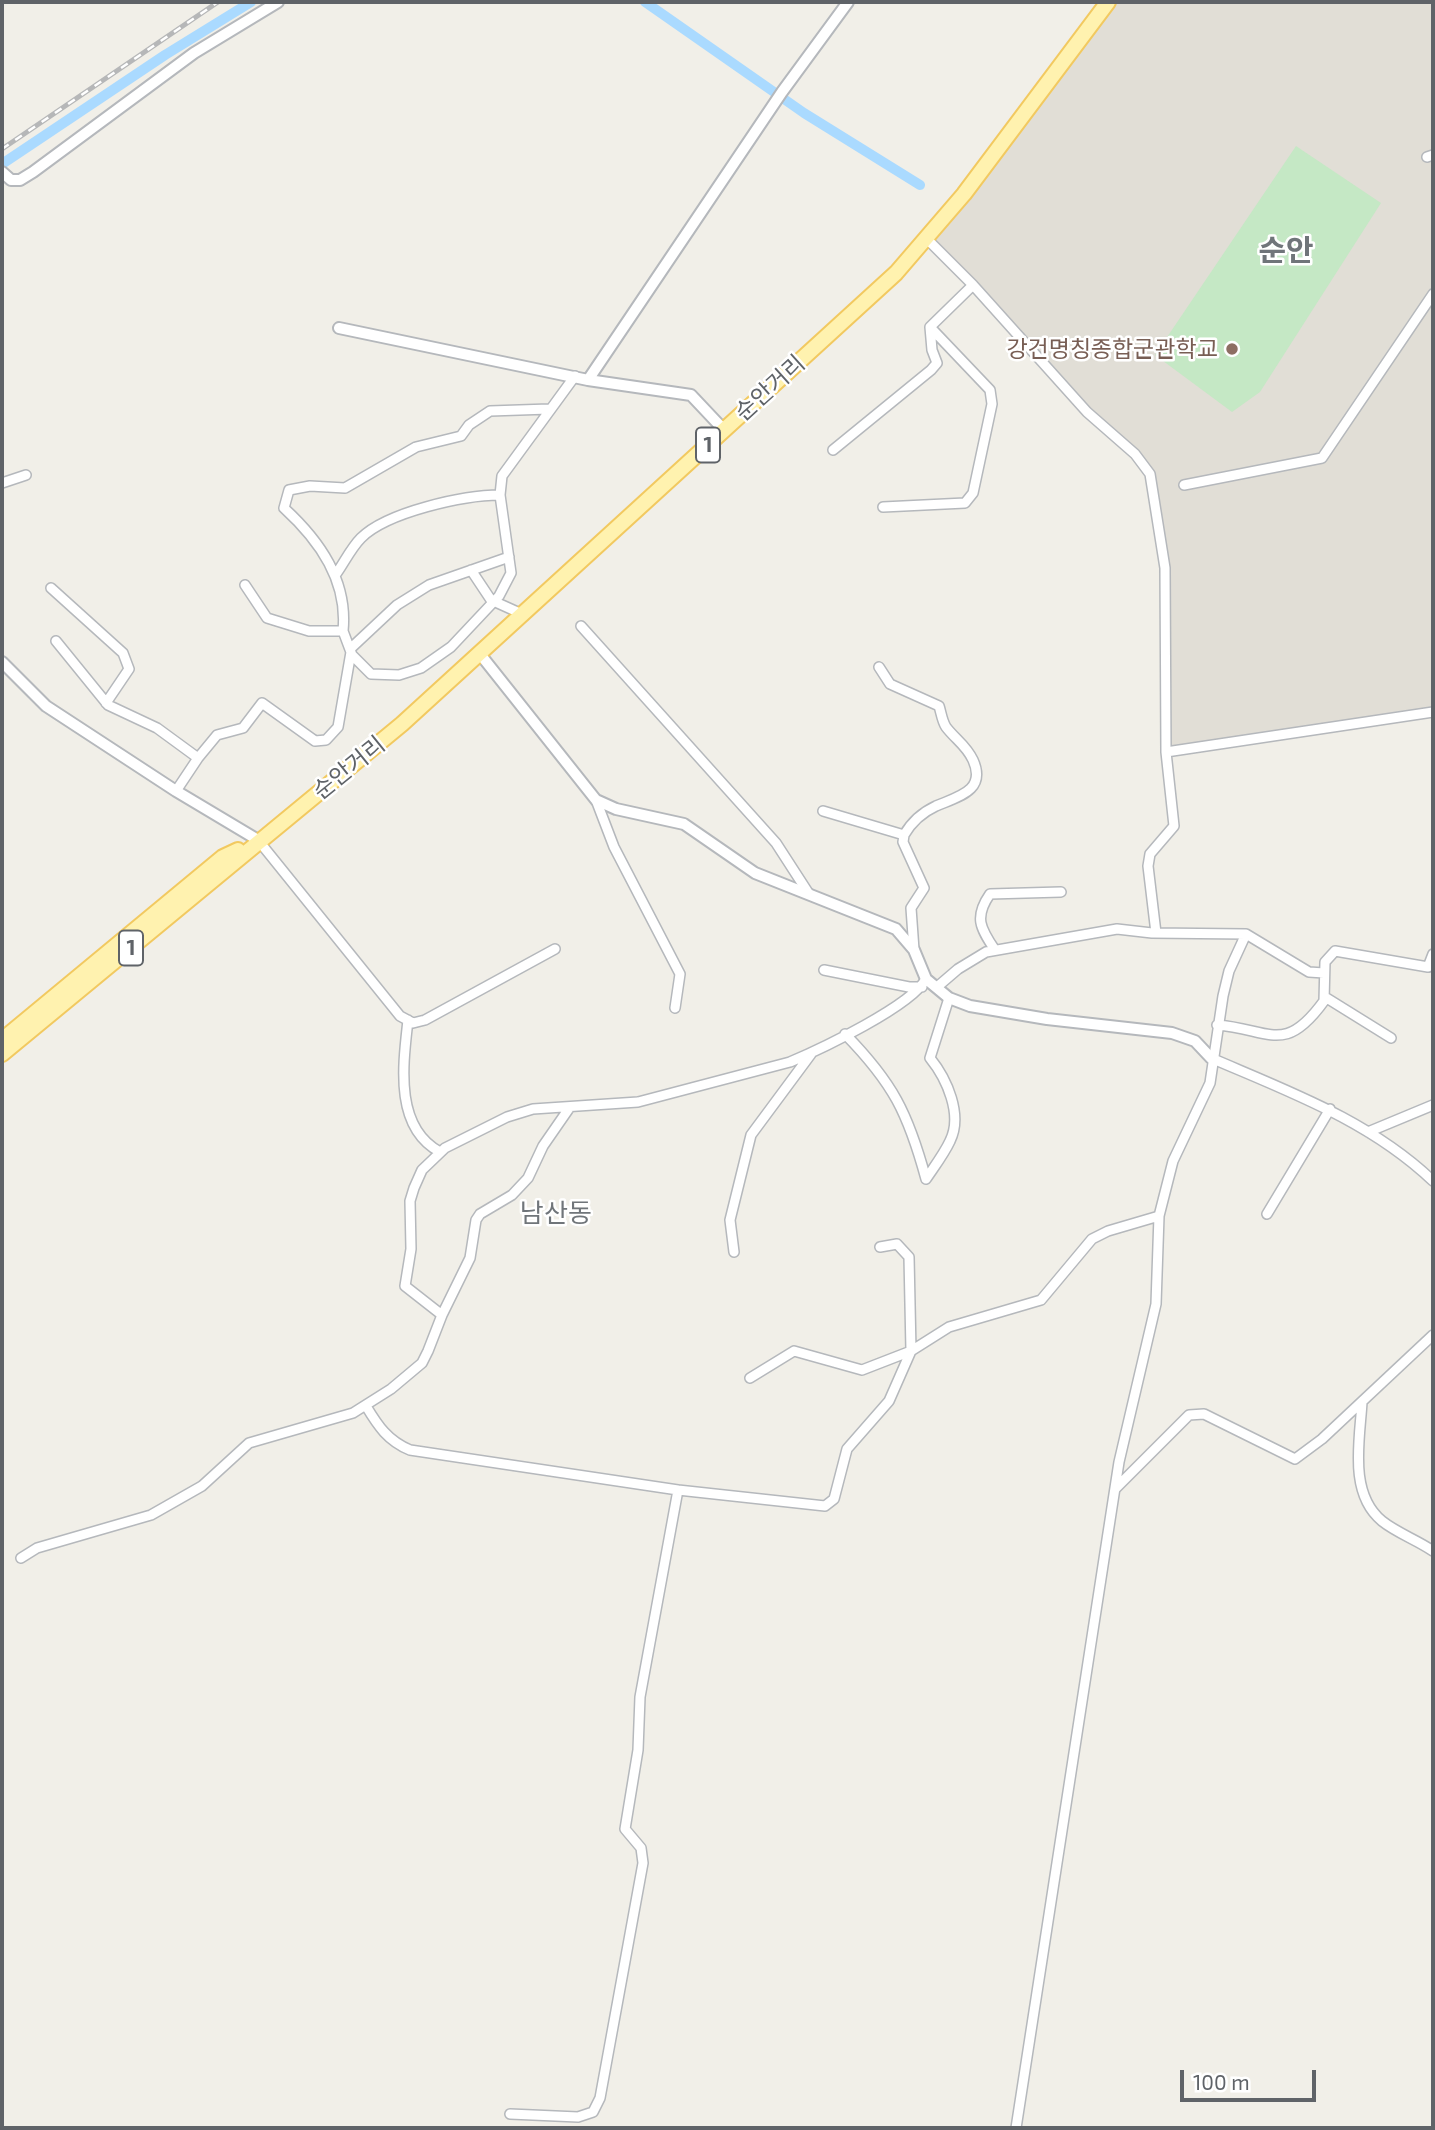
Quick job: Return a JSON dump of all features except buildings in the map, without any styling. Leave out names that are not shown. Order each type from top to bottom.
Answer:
[{"type":"main road","name":"순안거리","points":[[2,1054],[185,904],[258,840],[402,724],[896,273],[927,239],[1108,2]]},
{"type":"main road","name":"순안거리","points":[[2,1040],[223,857],[258,840]]},
{"type":"street","points":[[2,172],[11,180],[20,180],[33,172],[194,53],[278,2]]},
{"type":"street","points":[[588,380],[778,97],[848,2]]},
{"type":"street","points":[[2,188],[11,180]]},
{"type":"street","points":[[927,239],[973,285],[1087,412],[1135,454],[1150,474],[1165,568],[1166,752],[1174,826],[1150,854],[1148,866],[1156,933]]},
{"type":"street","points":[[930,327],[973,285]]},
{"type":"street","points":[[1184,485],[1322,457],[1433,293]]},
{"type":"street","points":[[832,450],[937,363],[932,350],[930,327]]},
{"type":"street","points":[[883,506],[965,503],[973,493],[992,404],[990,390],[930,327]]},
{"type":"street","points":[[339,328],[588,380],[691,395],[724,430]]},
{"type":"street","points":[[549,409],[490,411],[469,425],[461,436],[416,447],[345,488],[310,486],[289,490],[284,508],[307,530],[336,574],[345,608],[343,631],[350,651],[371,674],[399,675],[421,668],[451,647],[491,600],[499,596],[511,573],[500,495],[502,476],[575,376]]},
{"type":"street","points":[[2,482],[26,475]]},
{"type":"street","points":[[336,574],[362,537],[382,526],[435,504],[477,495],[500,495]]},
{"type":"street","points":[[176,792],[217,735],[243,728],[262,703],[315,741],[326,740],[338,727],[350,651],[397,605],[429,585],[509,557]]},
{"type":"street","points":[[471,570],[491,600],[522,614]]},
{"type":"street","points":[[245,585],[267,618],[309,631],[343,631]]},
{"type":"street","points":[[51,588],[123,653],[129,669],[106,703]]},
{"type":"street","points":[[582,626],[776,843],[809,894]]},
{"type":"street","points":[[56,641],[106,703],[157,728],[198,758]]},
{"type":"street","points":[[480,654],[596,800],[614,847],[680,974],[675,1007]]},
{"type":"street","points":[[2,662],[46,706],[176,792],[258,840],[400,1016],[408,1020],[425,1020],[555,949]]},
{"type":"street","points":[[879,667],[890,684],[939,706],[946,726],[961,739],[976,774],[975,784],[969,792],[925,812],[904,835],[904,842],[924,888],[911,908],[914,950],[924,983]]},
{"type":"street","points":[[1166,752],[1433,712]]},
{"type":"street","points":[[596,800],[616,809],[684,824],[747,869],[887,924],[902,935],[914,950]]},
{"type":"street","points":[[823,811],[904,835]]},
{"type":"street","points":[[995,950],[980,928],[978,917],[990,894],[1061,891]]},
{"type":"street","points":[[937,987],[958,969],[995,950],[1105,930],[1246,934],[1309,972],[1324,973]]},
{"type":"street","points":[[1016,2128],[1115,1489],[1156,1304],[1159,1216],[1173,1161],[1210,1083],[1211,1058],[1229,971],[1246,934]]},
{"type":"street","points":[[1217,1025],[1278,1038],[1299,1028],[1319,1009],[1325,997],[1325,962],[1335,951],[1415,967],[1428,967],[1433,959]]},
{"type":"street","points":[[824,970],[909,988],[924,983],[937,987],[949,998],[970,1006],[1047,1019],[1171,1033],[1195,1041],[1211,1058],[1330,1109],[1405,1154],[1433,1181]]},
{"type":"street","points":[[442,1315],[405,1286],[411,1249],[410,1202],[422,1170],[440,1152],[522,1112],[648,1100],[812,1053],[910,998],[924,983]]},
{"type":"street","points":[[1325,997],[1391,1038]]},
{"type":"street","points":[[845,1034],[880,1070],[897,1096],[926,1179],[951,1139],[954,1111],[944,1076],[930,1058],[949,998]]},
{"type":"street","points":[[408,1020],[402,1080],[405,1098],[421,1139],[440,1152]]},
{"type":"street","points":[[734,1252],[730,1220],[751,1135],[812,1053]]},
{"type":"street","points":[[1368,1132],[1433,1105]]},
{"type":"street","points":[[21,1558],[37,1548],[150,1515],[202,1486],[250,1443],[335,1419],[366,1406],[422,1363],[470,1258],[480,1214],[512,1195],[528,1178],[543,1146],[570,1107]]},
{"type":"street","points":[[1267,1213],[1330,1109]]},
{"type":"street","points":[[750,1378],[793,1351],[862,1370],[911,1351],[949,1327],[1041,1300],[1092,1239],[1108,1231],[1159,1216]]},
{"type":"street","points":[[366,1406],[384,1434],[397,1445],[410,1450],[678,1490],[816,1507],[830,1503],[837,1492],[843,1456],[889,1401],[911,1351],[909,1257],[897,1244],[880,1247]]},
{"type":"street","points":[[1115,1489],[1189,1415],[1204,1414],[1295,1459],[1362,1402],[1433,1335]]},
{"type":"street","points":[[1362,1402],[1358,1475],[1374,1511],[1382,1521],[1433,1551]]},
{"type":"street","points":[[510,2114],[585,2116],[598,2106],[643,1863],[641,1848],[625,1829],[638,1750],[640,1697],[678,1490]]},
{"type":"shaded area","name":"강건명칭종합군관학교","points":[[1108,2],[1433,2],[1433,712],[1166,752],[1165,568],[1150,474],[1087,412],[927,239]]},
{"type":"green space","points":[[1296,146],[1381,203],[1260,392],[1232,412],[1155,355]]},
{"type":"waterway","points":[[2,164],[165,55],[251,2]]},
{"type":"waterway","points":[[645,2],[804,113],[920,185]]},
{"type":"railway","points":[[2,149],[218,2]]},
{"type":"place","name":"강건명칭종합군관학교","points":[[1232,349]]},
{"type":"district","name":"순안","points":[[1286,251]]},
{"type":"district","name":"남산동","points":[[556,1213]]}]
